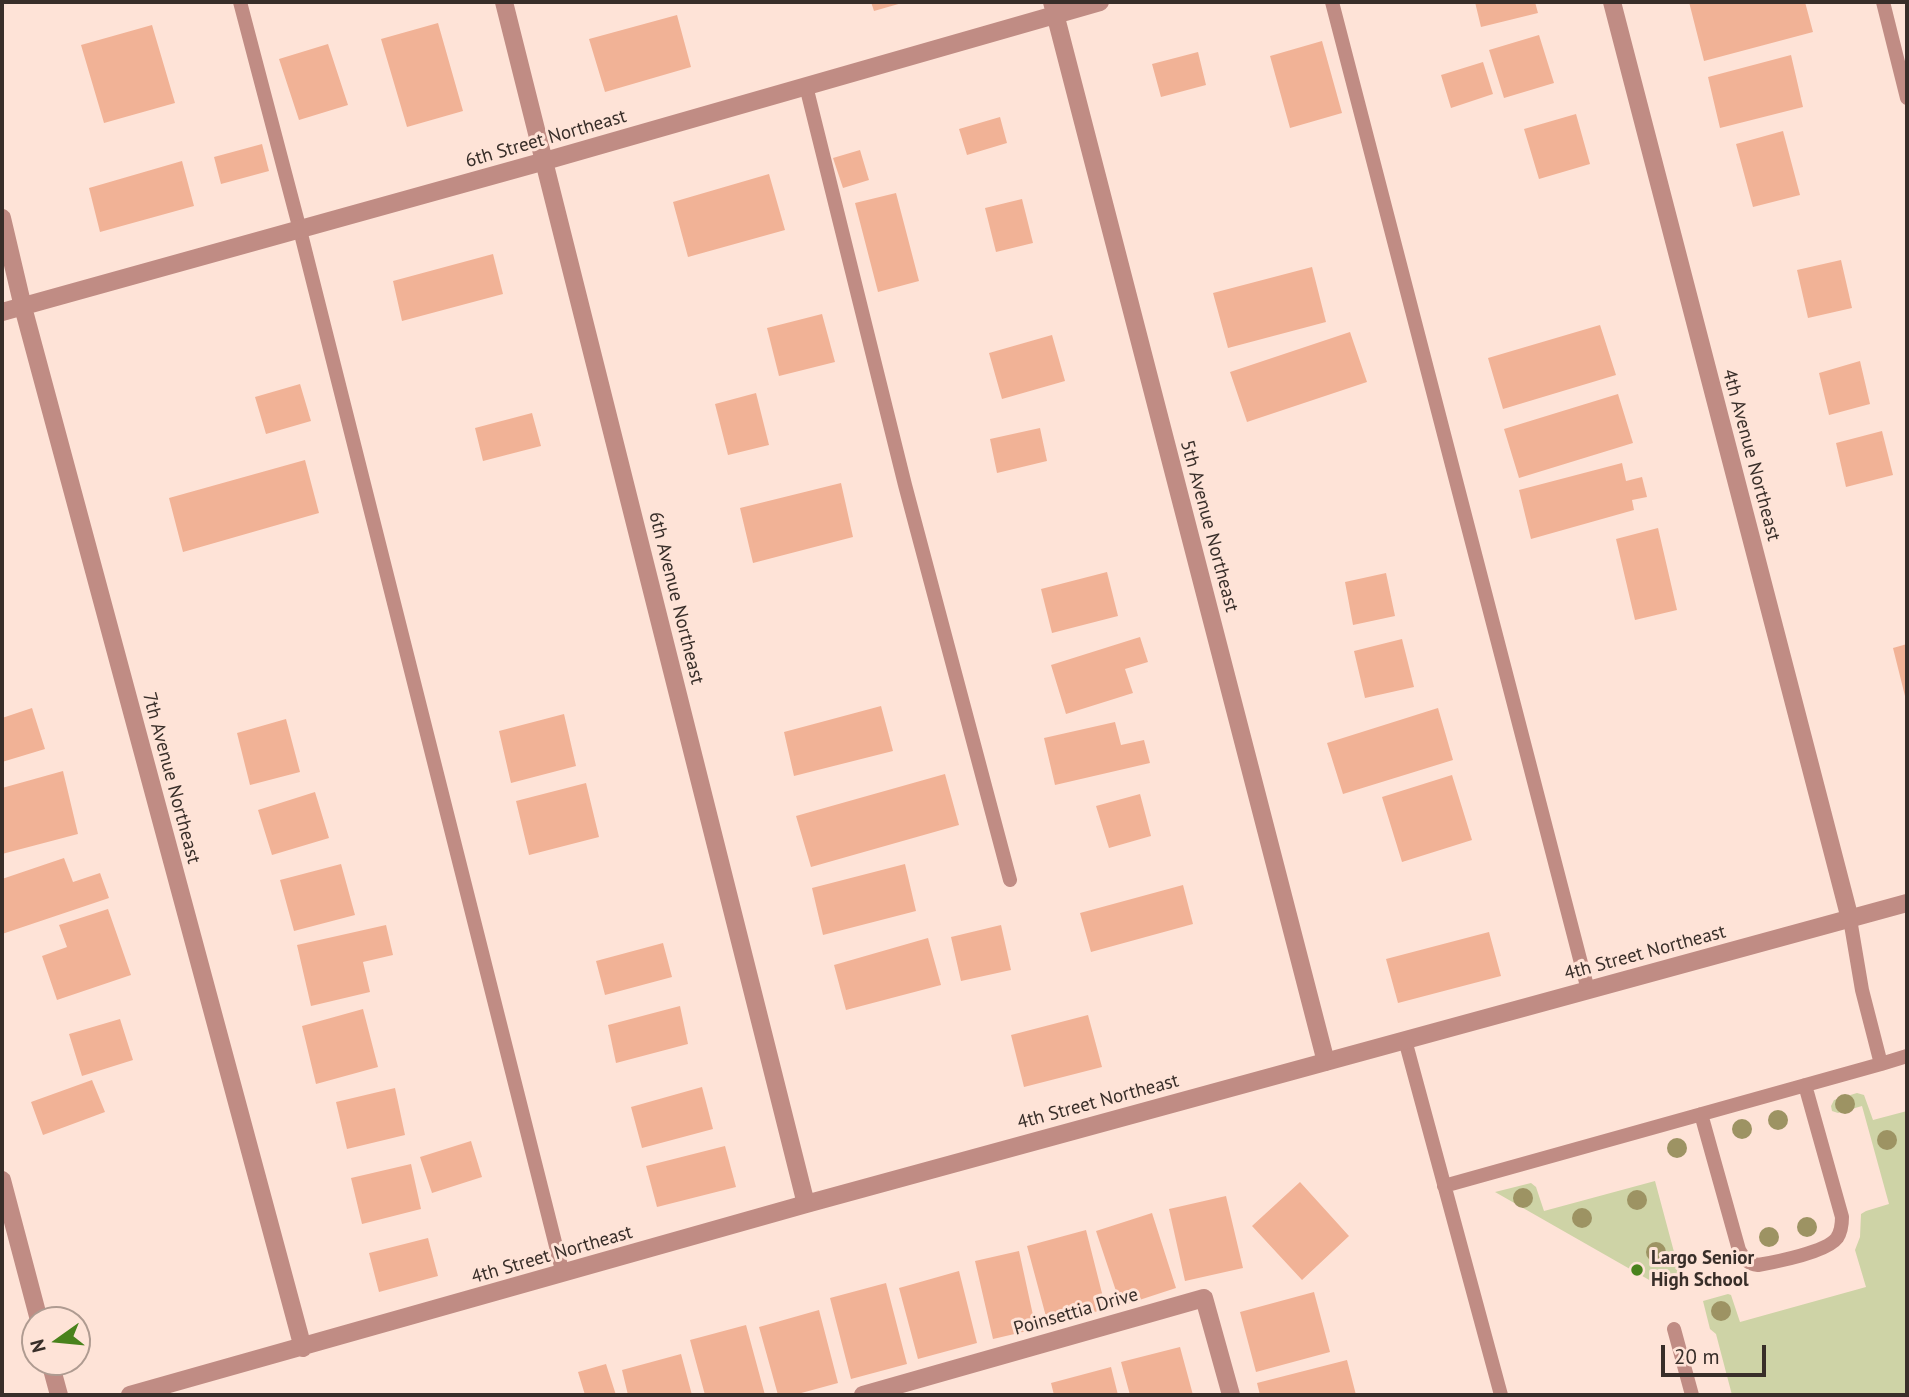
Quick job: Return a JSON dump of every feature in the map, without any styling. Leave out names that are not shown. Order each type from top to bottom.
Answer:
[{"type":"street","name":"6th Avenue Northeast","points":[[504,2],[806,1204]]},
{"type":"street","name":"6th Street Northeast","points":[[2,312],[806,86],[1053,8],[1100,2]]},
{"type":"street","name":"4th Avenue Northeast","points":[[1612,2],[1850,919]]},
{"type":"street","name":"5th Avenue Northeast","points":[[1053,8],[1326,1062]]},
{"type":"street","name":"7th Avenue Northeast","points":[[2,218],[23,306],[303,1348]]},
{"type":"street","name":"4th Street Northeast","points":[[130,1395],[806,1204],[1907,904]]},
{"type":"street","points":[[2,1180],[35,1306]]},
{"type":"street","name":"Poinsettia Drive","points":[[863,1395],[1204,1298],[1231,1395]]},
{"type":"street","points":[[54,1376],[59,1395]]},
{"type":"lane","points":[[240,2],[564,1274]]},
{"type":"lane","points":[[1332,2],[1588,990]]},
{"type":"lane","points":[[1883,2],[1907,98]]},
{"type":"lane","points":[[806,86],[905,485],[1010,880]]},
{"type":"lane","points":[[1850,919],[1862,990],[1881,1064]]},
{"type":"lane","points":[[1405,1040],[1501,1395]]},
{"type":"lane","points":[[1444,1186],[1907,1056]]},
{"type":"lane","points":[[1701,1114],[1740,1250],[1745,1259],[1758,1265],[1820,1250],[1837,1238],[1842,1217],[1805,1085]]},
{"type":"lane","points":[[1674,1329],[1692,1395]]},
{"type":"green space","points":[[1857,1093],[1864,1095],[1873,1120],[1907,1111],[1907,1395],[1732,1395],[1716,1334],[1710,1329],[1703,1301],[1731,1295],[1740,1322],[1866,1287],[1855,1250],[1860,1237],[1861,1214],[1889,1204],[1862,1106],[1838,1113],[1832,1111],[1834,1100]]},
{"type":"green space","points":[[1655,1181],[1681,1278],[1658,1285],[1495,1192],[1531,1183],[1536,1187],[1544,1211]]},
{"type":"building","points":[[871,2],[902,2],[902,3],[874,11]]},
{"type":"building","points":[[1475,2],[1535,2],[1538,13],[1481,27]]},
{"type":"building","points":[[1689,2],[1805,2],[1813,32],[1704,61]]},
{"type":"building","points":[[677,15],[691,67],[605,92],[589,39]]},
{"type":"building","points":[[438,23],[463,111],[407,127],[381,39]]},
{"type":"building","points":[[152,25],[175,103],[104,123],[81,45]]},
{"type":"building","points":[[1539,35],[1554,83],[1504,98],[1489,50]]},
{"type":"building","points":[[1322,41],[1342,113],[1290,128],[1270,56]]},
{"type":"building","points":[[328,44],[348,105],[299,120],[279,59]]},
{"type":"building","points":[[1198,52],[1206,85],[1161,97],[1152,64]]},
{"type":"building","points":[[1791,55],[1803,107],[1720,128],[1708,77]]},
{"type":"building","points":[[1483,62],[1493,94],[1451,108],[1441,75]]},
{"type":"building","points":[[1576,114],[1590,164],[1539,179],[1524,129]]},
{"type":"building","points":[[1000,117],[1007,143],[967,155],[959,129]]},
{"type":"building","points":[[1783,131],[1800,195],[1753,207],[1736,144]]},
{"type":"building","points":[[262,144],[269,171],[221,184],[214,157]]},
{"type":"building","points":[[860,150],[869,180],[843,188],[833,158]]},
{"type":"building","points":[[182,161],[194,206],[100,232],[89,188]]},
{"type":"building","points":[[769,174],[785,230],[688,257],[673,202]]},
{"type":"building","points":[[896,193],[919,281],[878,292],[855,203]]},
{"type":"building","points":[[1022,199],[1033,243],[996,252],[985,208]]},
{"type":"building","points":[[493,254],[503,294],[402,321],[393,281]]},
{"type":"building","points":[[1841,260],[1852,308],[1808,318],[1797,270]]},
{"type":"building","points":[[1312,267],[1326,322],[1228,348],[1213,293]]},
{"type":"building","points":[[822,314],[835,362],[779,376],[767,328]]},
{"type":"building","points":[[1600,325],[1616,375],[1503,409],[1488,358]]},
{"type":"building","points":[[1350,332],[1367,382],[1247,422],[1230,372]]},
{"type":"building","points":[[1052,335],[1065,381],[1002,399],[989,353]]},
{"type":"building","points":[[1860,361],[1870,404],[1829,415],[1819,373]]},
{"type":"building","points":[[300,384],[311,421],[266,434],[255,397]]},
{"type":"building","points":[[756,393],[769,445],[728,455],[715,404]]},
{"type":"building","points":[[1618,394],[1633,443],[1519,478],[1504,429]]},
{"type":"building","points":[[532,413],[541,446],[483,461],[475,428]]},
{"type":"building","points":[[1040,428],[1047,461],[997,473],[990,439]]},
{"type":"building","points":[[1882,431],[1893,475],[1846,487],[1836,443]]},
{"type":"building","points":[[305,460],[319,513],[183,552],[169,498]]},
{"type":"building","points":[[1622,463],[1626,481],[1642,477],[1647,497],[1632,500],[1634,510],[1531,539],[1519,490]]},
{"type":"building","points":[[841,483],[853,537],[753,563],[740,508]]},
{"type":"building","points":[[1658,528],[1677,610],[1635,620],[1616,539]]},
{"type":"building","points":[[1107,572],[1118,616],[1052,633],[1041,589]]},
{"type":"building","points":[[1386,573],[1395,616],[1353,625],[1345,582]]},
{"type":"building","points":[[1140,637],[1148,662],[1125,669],[1133,693],[1066,714],[1051,665]]},
{"type":"building","points":[[1402,639],[1414,687],[1365,698],[1354,651]]},
{"type":"building","points":[[1907,644],[1907,700],[1906,700],[1893,648]]},
{"type":"building","points":[[881,706],[893,751],[794,776],[784,732]]},
{"type":"building","points":[[32,708],[45,749],[2,762],[2,718]]},
{"type":"building","points":[[1438,708],[1453,760],[1343,794],[1327,743]]},
{"type":"building","points":[[564,714],[576,766],[511,783],[499,731]]},
{"type":"building","points":[[286,719],[300,772],[250,785],[237,733]]},
{"type":"building","points":[[1115,722],[1121,745],[1144,740],[1150,763],[1055,785],[1044,738]]},
{"type":"building","points":[[63,771],[78,834],[2,854],[2,788]]},
{"type":"building","points":[[945,774],[959,825],[811,867],[796,816]]},
{"type":"building","points":[[1452,775],[1472,840],[1402,862],[1382,797]]},
{"type":"building","points":[[586,783],[599,837],[529,855],[516,801]]},
{"type":"building","points":[[315,792],[329,838],[272,855],[258,810]]},
{"type":"building","points":[[1140,794],[1151,836],[1109,848],[1096,806]]},
{"type":"building","points":[[64,858],[73,882],[100,873],[109,898],[2,934],[2,879]]},
{"type":"building","points":[[341,864],[355,915],[294,931],[280,880]]},
{"type":"building","points":[[905,864],[916,911],[823,935],[812,888]]},
{"type":"building","points":[[1183,885],[1193,924],[1091,952],[1080,913]]},
{"type":"building","points":[[108,909],[131,975],[57,1000],[42,956],[67,947],[59,925]]},
{"type":"building","points":[[386,925],[393,955],[363,962],[370,992],[311,1006],[297,945]]},
{"type":"building","points":[[1001,925],[1011,970],[961,981],[951,937]]},
{"type":"building","points":[[1489,932],[1501,976],[1398,1003],[1386,959]]},
{"type":"building","points":[[928,938],[941,985],[846,1010],[834,965]]},
{"type":"building","points":[[663,943],[672,977],[605,995],[596,961]]},
{"type":"building","points":[[680,1006],[688,1044],[616,1063],[608,1025]]},
{"type":"building","points":[[363,1009],[378,1067],[316,1084],[302,1026]]},
{"type":"building","points":[[1088,1015],[1102,1067],[1024,1087],[1011,1035]]},
{"type":"building","points":[[120,1019],[133,1060],[82,1076],[69,1034]]},
{"type":"building","points":[[92,1080],[105,1112],[43,1135],[31,1102]]},
{"type":"building","points":[[702,1087],[713,1129],[642,1148],[631,1107]]},
{"type":"building","points":[[395,1088],[405,1135],[347,1149],[336,1102]]},
{"type":"building","points":[[471,1141],[482,1177],[432,1193],[420,1157]]},
{"type":"building","points":[[725,1146],[736,1187],[657,1207],[646,1166]]},
{"type":"building","points":[[411,1164],[421,1209],[362,1224],[351,1178]]},
{"type":"building","points":[[1300,1182],[1349,1236],[1302,1280],[1252,1226]]},
{"type":"building","points":[[1226,1196],[1243,1268],[1185,1281],[1169,1209]]},
{"type":"building","points":[[1152,1213],[1176,1288],[1121,1306],[1096,1231]]},
{"type":"building","points":[[1086,1230],[1106,1309],[1048,1324],[1027,1246]]},
{"type":"building","points":[[428,1238],[438,1276],[379,1292],[369,1253]]},
{"type":"building","points":[[1019,1251],[1036,1329],[993,1339],[975,1261]]},
{"type":"building","points":[[959,1271],[977,1343],[918,1359],[899,1288]]},
{"type":"building","points":[[886,1283],[907,1364],[851,1379],[830,1298]]},
{"type":"building","points":[[1314,1292],[1330,1352],[1256,1372],[1240,1312]]},
{"type":"building","points":[[819,1310],[838,1383],[794,1395],[778,1395],[759,1327]]},
{"type":"building","points":[[746,1325],[765,1395],[705,1395],[690,1340]]},
{"type":"building","points":[[1180,1347],[1193,1395],[1130,1395],[1121,1362]]},
{"type":"building","points":[[681,1354],[692,1395],[628,1395],[622,1370]]},
{"type":"building","points":[[1347,1360],[1356,1395],[1260,1395],[1257,1383]]},
{"type":"building","points":[[606,1364],[616,1395],[585,1395],[578,1372]]},
{"type":"building","points":[[1111,1367],[1118,1395],[1054,1395],[1051,1383]]},
{"type":"place","name":"Largo Senior High School","points":[[1637,1270]]}]
